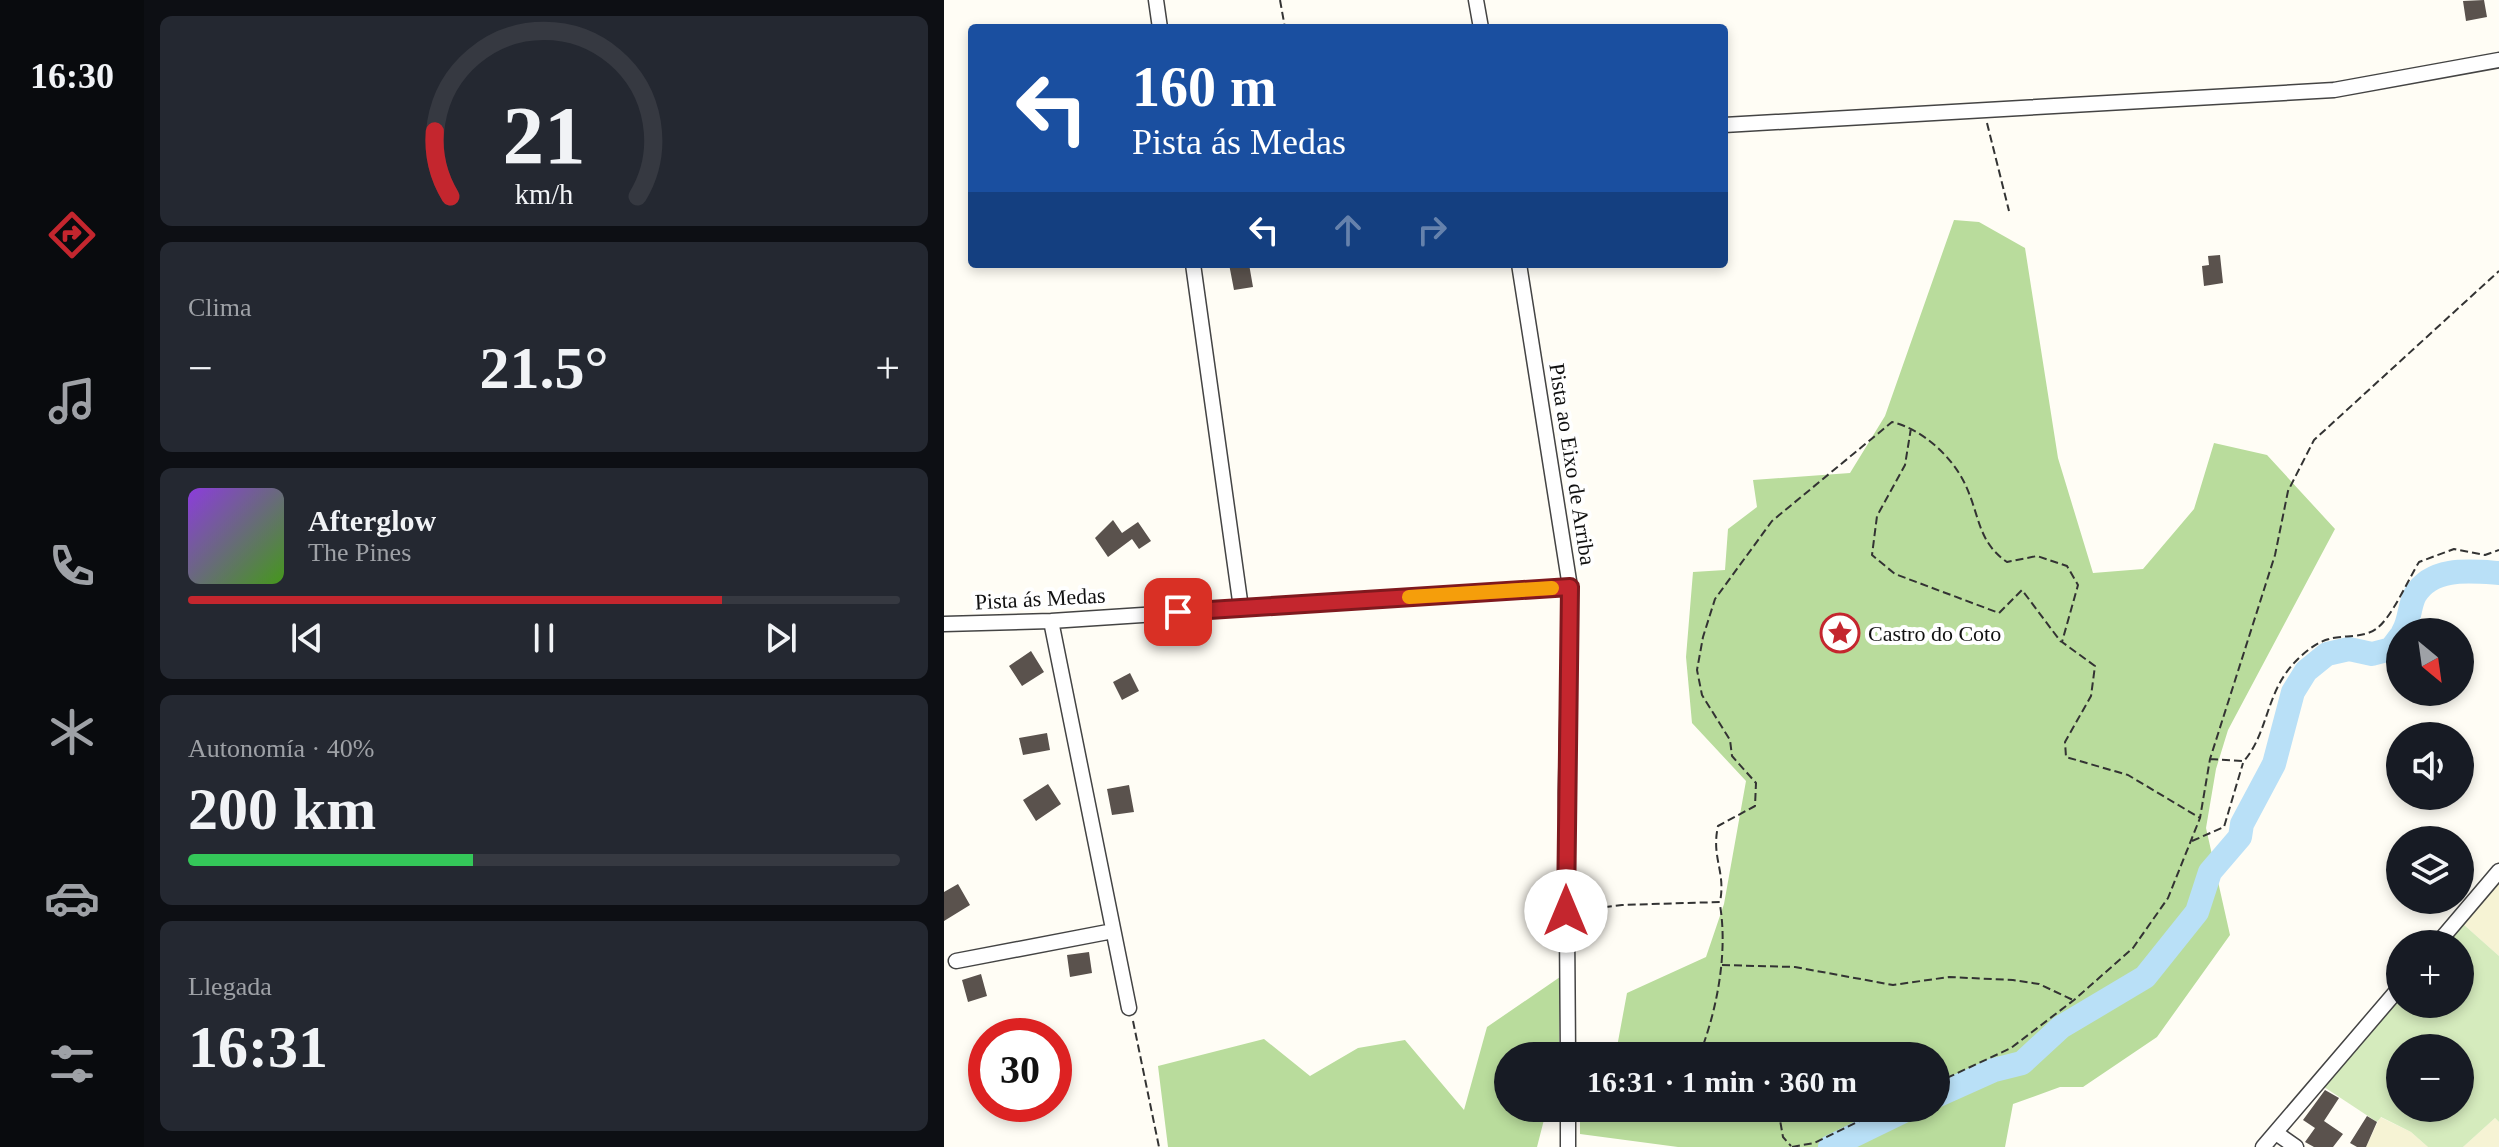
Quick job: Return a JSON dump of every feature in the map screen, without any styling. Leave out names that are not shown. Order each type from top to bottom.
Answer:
[{"type":"street","points":[[1156,0],[1159,24]]},
{"type":"street","points":[[1476,0],[1480,24]]},
{"type":"street","points":[[1728,125],[2334,90],[2499,60]]},
{"type":"street","points":[[1194,268],[1241,608]]},
{"type":"street","name":"Pista ao Eixo de Arriba","points":[[1520,268],[1570,587],[1566,911],[1568,1042]]},
{"type":"street","name":"Pista ás Medas","points":[[944,624],[1051,621],[1570,587]]},
{"type":"street","points":[[1051,621],[1129,1008]]},
{"type":"street","points":[[2449,930],[2499,871]]},
{"type":"street","points":[[956,961],[1113,931]]},
{"type":"street","points":[[2263,1147],[2386,1003]]},
{"type":"street","points":[[1568,1122],[1568,1147]]},
{"type":"street","points":[[2276,1133],[2296,1147]]},
{"type":"path","points":[[1280,0],[1284,24]]},
{"type":"path","points":[[1984,110],[2009,211]]},
{"type":"path","points":[[1950,1076],[2011,1048],[2074,1000],[2133,948],[2168,898],[2200,818],[2210,759],[2275,555],[2288,491],[2314,440],[2499,271]]},
{"type":"path","points":[[1703,1042],[1722,965],[1725,932],[1720,902],[1721,873],[1713,848],[1718,826],[1755,806],[1757,798],[1756,783],[1732,756],[1730,740],[1702,695],[1697,670],[1715,599],[1763,531],[1806,491],[1892,422],[1912,427],[1945,456],[1965,483],[1990,550],[2007,562],[2037,556],[2067,566],[2078,585],[2062,642]]},
{"type":"path","points":[[1912,427],[1905,465],[1877,516],[1872,555],[1895,574],[1999,613],[2022,590],[2062,642],[2095,666],[2091,696],[2065,742],[2066,757],[2128,775],[2200,818]]},
{"type":"path","points":[[2191,842],[2224,827],[2244,761],[2256,748],[2272,698],[2286,673],[2307,652],[2326,639],[2374,632],[2387,620],[2419,562],[2454,549],[2485,555],[2499,550]]},
{"type":"path","points":[[2210,759],[2244,761]]},
{"type":"path","points":[[1566,911],[1622,905],[1720,902]]},
{"type":"path","points":[[1722,965],[1795,967],[1893,985],[1949,977],[2013,980],[2039,984],[2074,1000]]},
{"type":"path","points":[[1129,1008],[1159,1147]]},
{"type":"path","points":[[1780,1122],[1783,1137],[1792,1147],[1815,1145],[1859,1122]]},
{"type":"shaded area","points":[[2499,880],[2499,956],[2474,934],[2474,930],[2463,924]]},
{"type":"shaded area","points":[[2380,1117],[2411,1132],[2428,1147],[2366,1147]]},
{"type":"shaded area","points":[[2495,1118],[2499,1122],[2499,1147],[2463,1147]]},
{"type":"green space","points":[[1954,220],[1979,222],[2025,248],[2058,458],[2093,573],[2143,569],[2194,509],[2214,443],[2267,455],[2335,529],[2228,730],[2216,769],[2206,828],[2230,935],[2157,1037],[2083,1087],[2060,1087],[2013,1104],[2005,1147],[1678,1147],[1580,1134],[1580,1122],[1950,1122],[1950,1042],[1618,1042],[1627,993],[1706,957],[1724,904],[1746,781],[1692,723],[1686,657],[1693,572],[1725,570],[1728,529],[1757,507],[1753,480],[1850,473],[1885,416]]},
{"type":"green space","points":[[2474,934],[2499,956],[2499,1122],[2495,1118],[2463,1147],[2428,1147],[2411,1132],[2391,1122],[2474,1122],[2474,1034],[2386,1034],[2386,1120],[2381,1117],[2377,1122],[2321,1085],[2386,1011],[2386,1018],[2474,1018]]},
{"type":"green space","points":[[1560,977],[1559,1042],[1494,1042],[1494,1122],[1543,1122],[1537,1147],[1168,1147],[1158,1066],[1264,1039],[1310,1076],[1358,1048],[1405,1040],[1464,1110],[1487,1027]]},
{"type":"building","points":[[2484,0],[2487,17],[2466,21],[2463,1]]},
{"type":"building","points":[[2220,255],[2223,283],[2204,286],[2202,266],[2209,265],[2208,256]]},
{"type":"building","points":[[1230,268],[1250,268],[1253,287],[1234,290]]},
{"type":"building","points":[[1113,520],[1122,533],[1138,522],[1151,541],[1139,549],[1132,539],[1108,557],[1095,538]]},
{"type":"building","points":[[1031,651],[1044,672],[1022,686],[1009,666]]},
{"type":"building","points":[[1130,673],[1139,691],[1122,700],[1113,682]]},
{"type":"building","points":[[1047,733],[1050,750],[1023,755],[1019,738]]},
{"type":"building","points":[[1048,784],[1061,804],[1036,821],[1023,800]]},
{"type":"building","points":[[1129,785],[1134,812],[1112,815],[1107,789]]},
{"type":"building","points":[[958,884],[970,905],[944,921],[944,892]]},
{"type":"building","points":[[1089,952],[1092,973],[1070,977],[1067,955]]},
{"type":"building","points":[[981,974],[987,996],[968,1002],[962,980]]},
{"type":"building","points":[[2325,1090],[2339,1098],[2324,1121],[2343,1134],[2333,1147],[2314,1147],[2305,1142],[2315,1128],[2303,1120]]},
{"type":"building","points":[[2367,1116],[2377,1122],[2366,1147],[2357,1147],[2350,1143]]},
{"type":"waterway","points":[[2408,618],[2415,595],[2431,579],[2453,572],[2499,573]]},
{"type":"waterway","points":[[1950,1090],[1994,1070],[2022,1063],[2061,1027],[2145,977],[2197,912],[2210,872],[2240,837],[2242,824],[2274,764],[2293,692],[2306,671],[2327,654],[2349,649],[2372,654],[2386,650]]},
{"type":"waterway","points":[[1830,1147],[1881,1122]]},
{"type":"slow traffic","points":[[1409,597],[1552,588]]},
{"type":"place","name":"Castro do Coto","points":[[1840,633]]},
{"type":"route","points":[[1178,612],[1570,587],[1566,911]]}]
